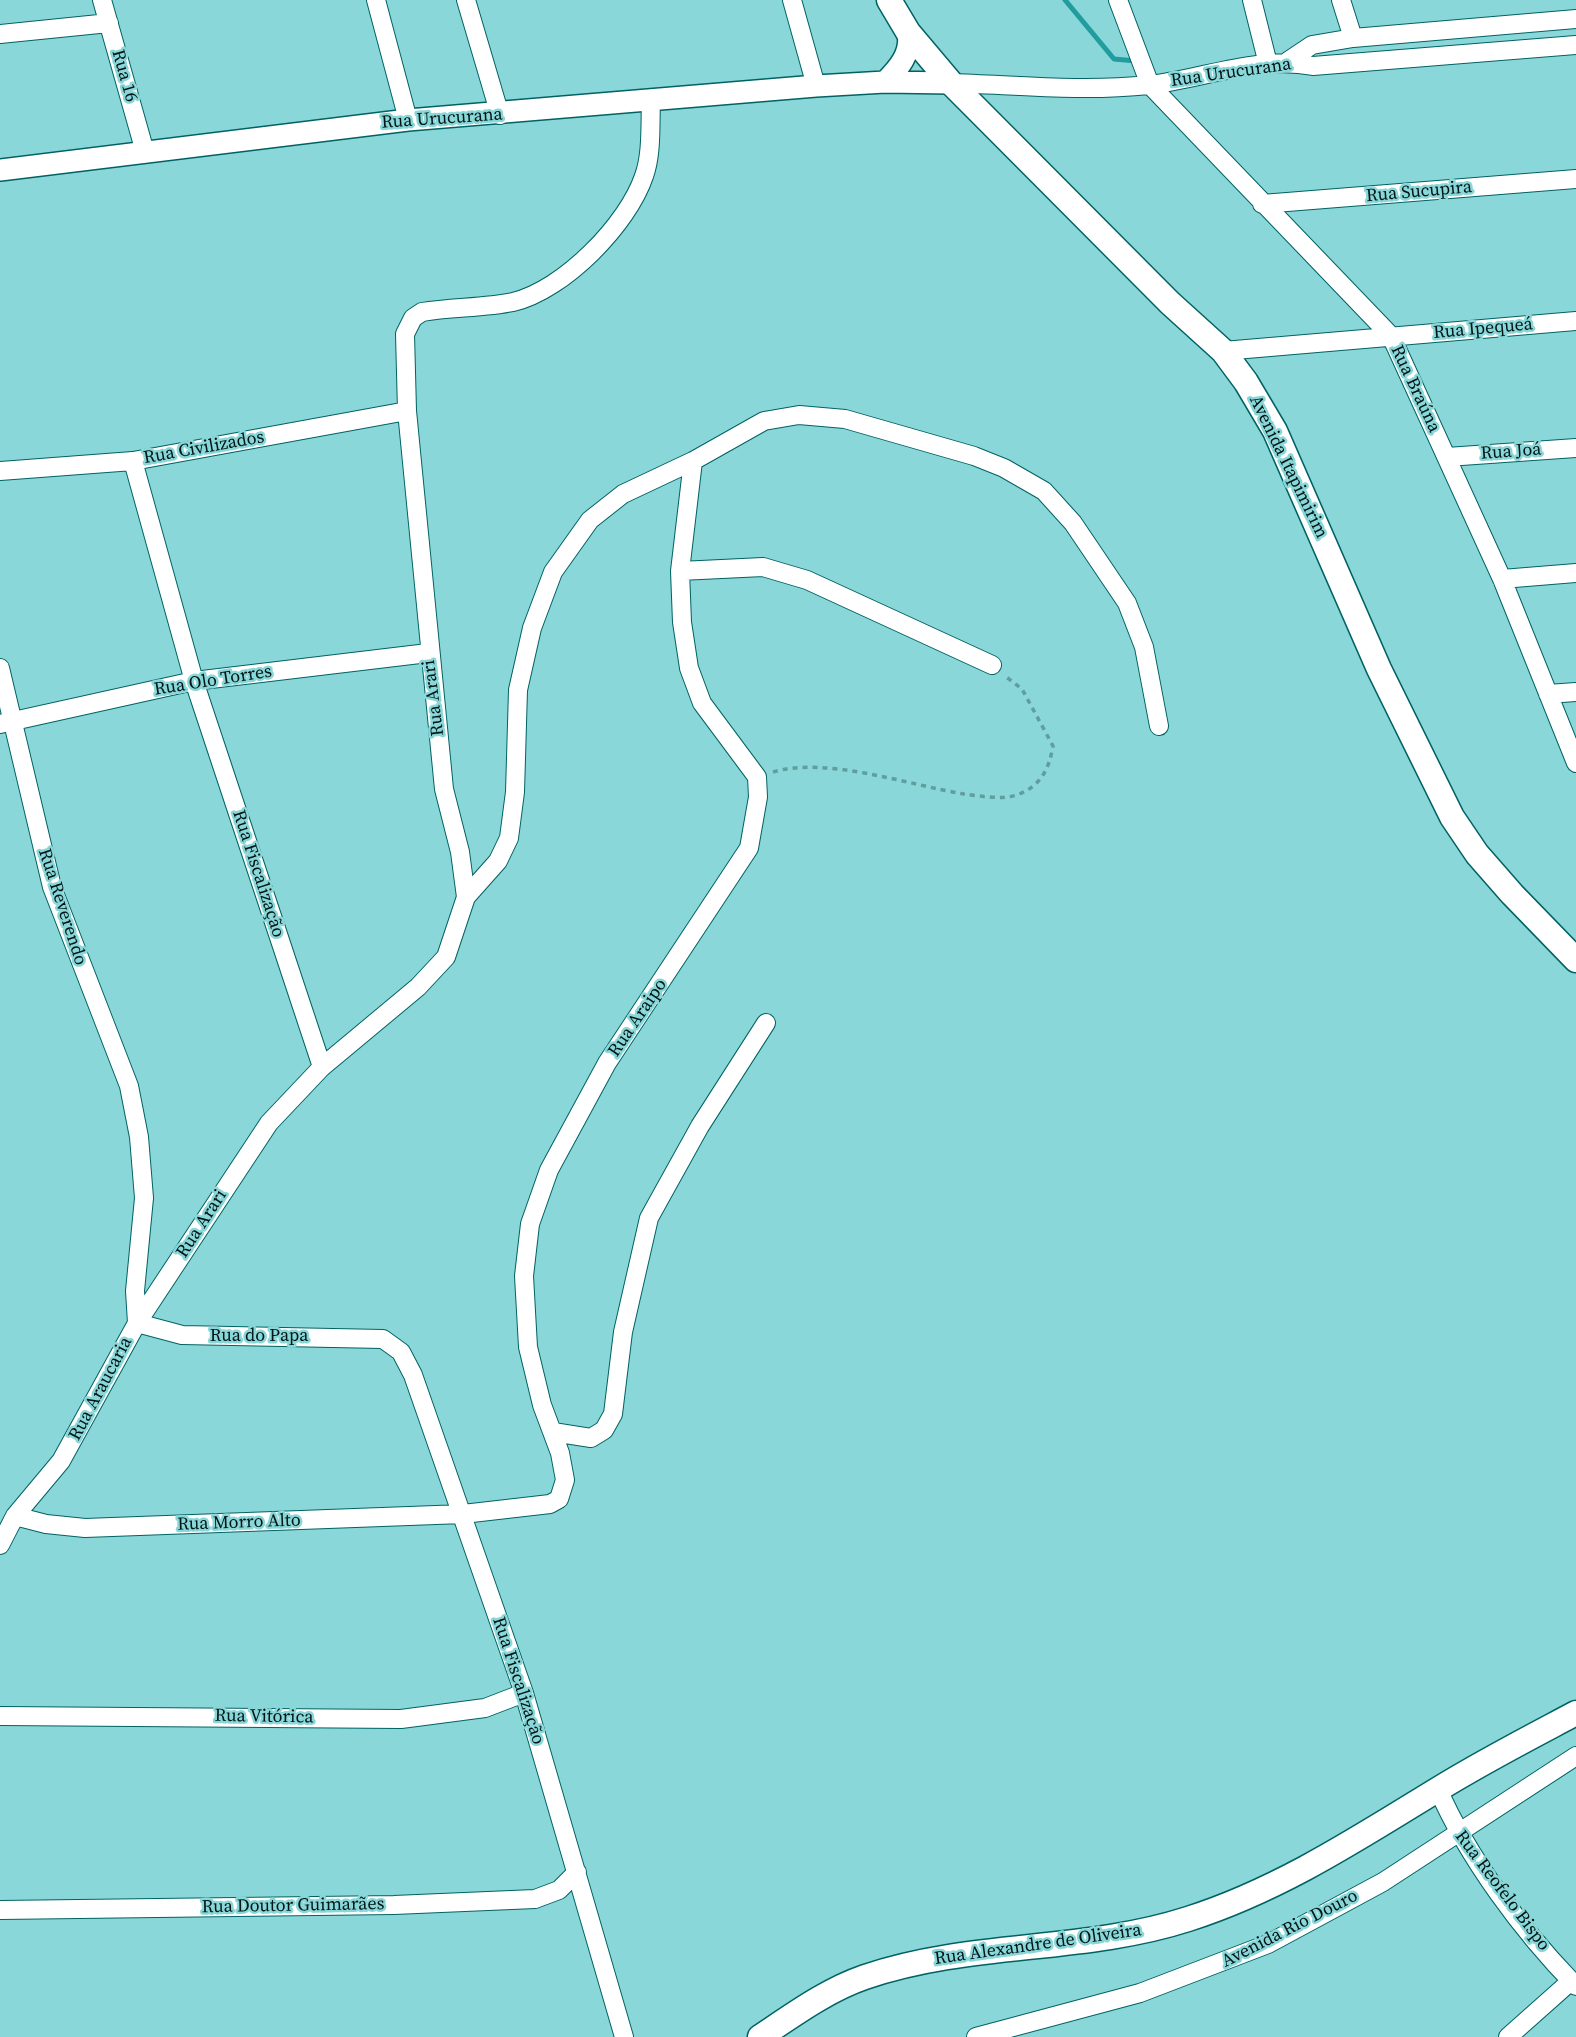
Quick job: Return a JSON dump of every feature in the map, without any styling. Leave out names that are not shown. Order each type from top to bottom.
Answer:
[{"type":"main road","name":"Avenida Itapimirim","points":[[890,0],[908,32],[951,83],[1170,303],[1223,351],[1246,382],[1275,431],[1379,668],[1452,817],[1494,874],[1576,960]]},
{"type":"main road","name":"Rua Alexandre de Oliveira","points":[[760,2037],[810,2004],[863,1977],[925,1960],[1135,1934],[1189,1919],[1270,1887],[1360,1839],[1438,1789],[1576,1713]]},
{"type":"street","name":"Rua 16","points":[[102,0],[145,152]]},
{"type":"street","points":[[376,0],[408,120]]},
{"type":"street","points":[[466,0],[500,115]]},
{"type":"street","points":[[792,0],[816,86]]},
{"type":"street","points":[[1118,0],[1150,85]]},
{"type":"street","points":[[1252,0],[1268,64]]},
{"type":"street","points":[[1341,0],[1353,38]]},
{"type":"street","points":[[1288,61],[1312,45],[1353,38],[1576,19]]},
{"type":"street","points":[[0,34],[108,23]]},
{"type":"street","points":[[885,82],[902,63],[910,41],[908,32]]},
{"type":"street","name":"Rua Urucurana","points":[[0,170],[408,120],[500,115],[816,86],[885,82],[951,83],[1073,90],[1150,85],[1288,61],[1312,66],[1576,45]]},
{"type":"street","name":"Rua Braúna","points":[[1150,85],[1391,336],[1502,579],[1576,763]]},
{"type":"street","name":"Rua Arari","points":[[137,1323],[269,1123],[322,1067],[418,987],[446,957],[466,897],[460,852],[444,789],[428,653],[407,411],[407,325],[422,313],[512,302],[543,291],[596,248],[635,200],[646,173],[650,101]]},
{"type":"street","name":"Rua Sucupira","points":[[1262,204],[1576,179]]},
{"type":"street","name":"Rua Ipequeá","points":[[1223,351],[1576,321]]},
{"type":"street","name":"Rua Civilizados","points":[[0,471],[133,461],[407,411]]},
{"type":"street","points":[[466,897],[498,861],[509,838],[515,792],[518,690],[532,628],[553,572],[590,520],[624,494],[693,461],[764,421],[799,415],[856,422],[974,456],[1044,491],[1073,523],[1127,603],[1144,647],[1159,726]]},
{"type":"street","name":"Rua Joá","points":[[1447,457],[1576,447]]},
{"type":"street","points":[[133,461],[194,681]]},
{"type":"street","points":[[693,461],[680,571],[681,622],[689,668],[702,703],[757,777]]},
{"type":"street","points":[[680,571],[763,567],[807,580],[992,665]]},
{"type":"street","points":[[1502,579],[1576,573]]},
{"type":"street","name":"Rua Olo Torres","points":[[6,723],[194,681],[428,653]]},
{"type":"street","name":"Rua Reverendo","points":[[0,668],[6,723],[52,887],[130,1086]]},
{"type":"street","name":"Rua Fiscalização","points":[[194,681],[322,1067]]},
{"type":"street","points":[[1548,694],[1576,692]]},
{"type":"street","name":"Rua Araipo","points":[[463,1514],[550,1504],[559,1499],[565,1480],[528,1347],[524,1276],[530,1224],[549,1170],[607,1063],[749,848],[758,797],[757,777]]},
{"type":"street","points":[[553,1432],[583,1440],[591,1438],[610,1422],[618,1383],[623,1332],[649,1218],[701,1126],[766,1023]]},
{"type":"street","name":"Rua Araucaria","points":[[0,1545],[15,1516],[61,1461],[137,1323],[135,1292],[144,1198],[139,1138],[130,1086]]},
{"type":"street","name":"Rua do Papa","points":[[137,1323],[182,1335],[383,1339]]},
{"type":"street","name":"Rua Fiscalização","points":[[383,1339],[401,1352],[413,1375],[463,1514],[524,1693],[624,2037]]},
{"type":"street","name":"Rua Morro Alto","points":[[15,1516],[46,1524],[85,1528],[463,1514]]},
{"type":"street","name":"Rua Vitórica","points":[[0,1716],[401,1719],[485,1708],[524,1693]]},
{"type":"street","name":"Avenida Rio Douro","points":[[975,2037],[1011,2032],[1140,1993],[1189,1977],[1268,1944],[1383,1882],[1456,1831],[1576,1756]]},
{"type":"street","name":"Rua Reofelo Bispo","points":[[1438,1789],[1456,1831],[1516,1913],[1573,1984]]},
{"type":"street","name":"Rua Doutor Guimarães","points":[[0,1910],[394,1905],[535,1899],[559,1890],[577,1872]]},
{"type":"street","points":[[1508,2037],[1573,1984]]},
{"type":"path","points":[[757,777],[803,767],[884,777],[981,796],[1015,796],[1044,777],[1053,746],[1022,690],[992,665]]},
{"type":"waterway","points":[[1065,0],[1114,59],[1136,61]]}]
